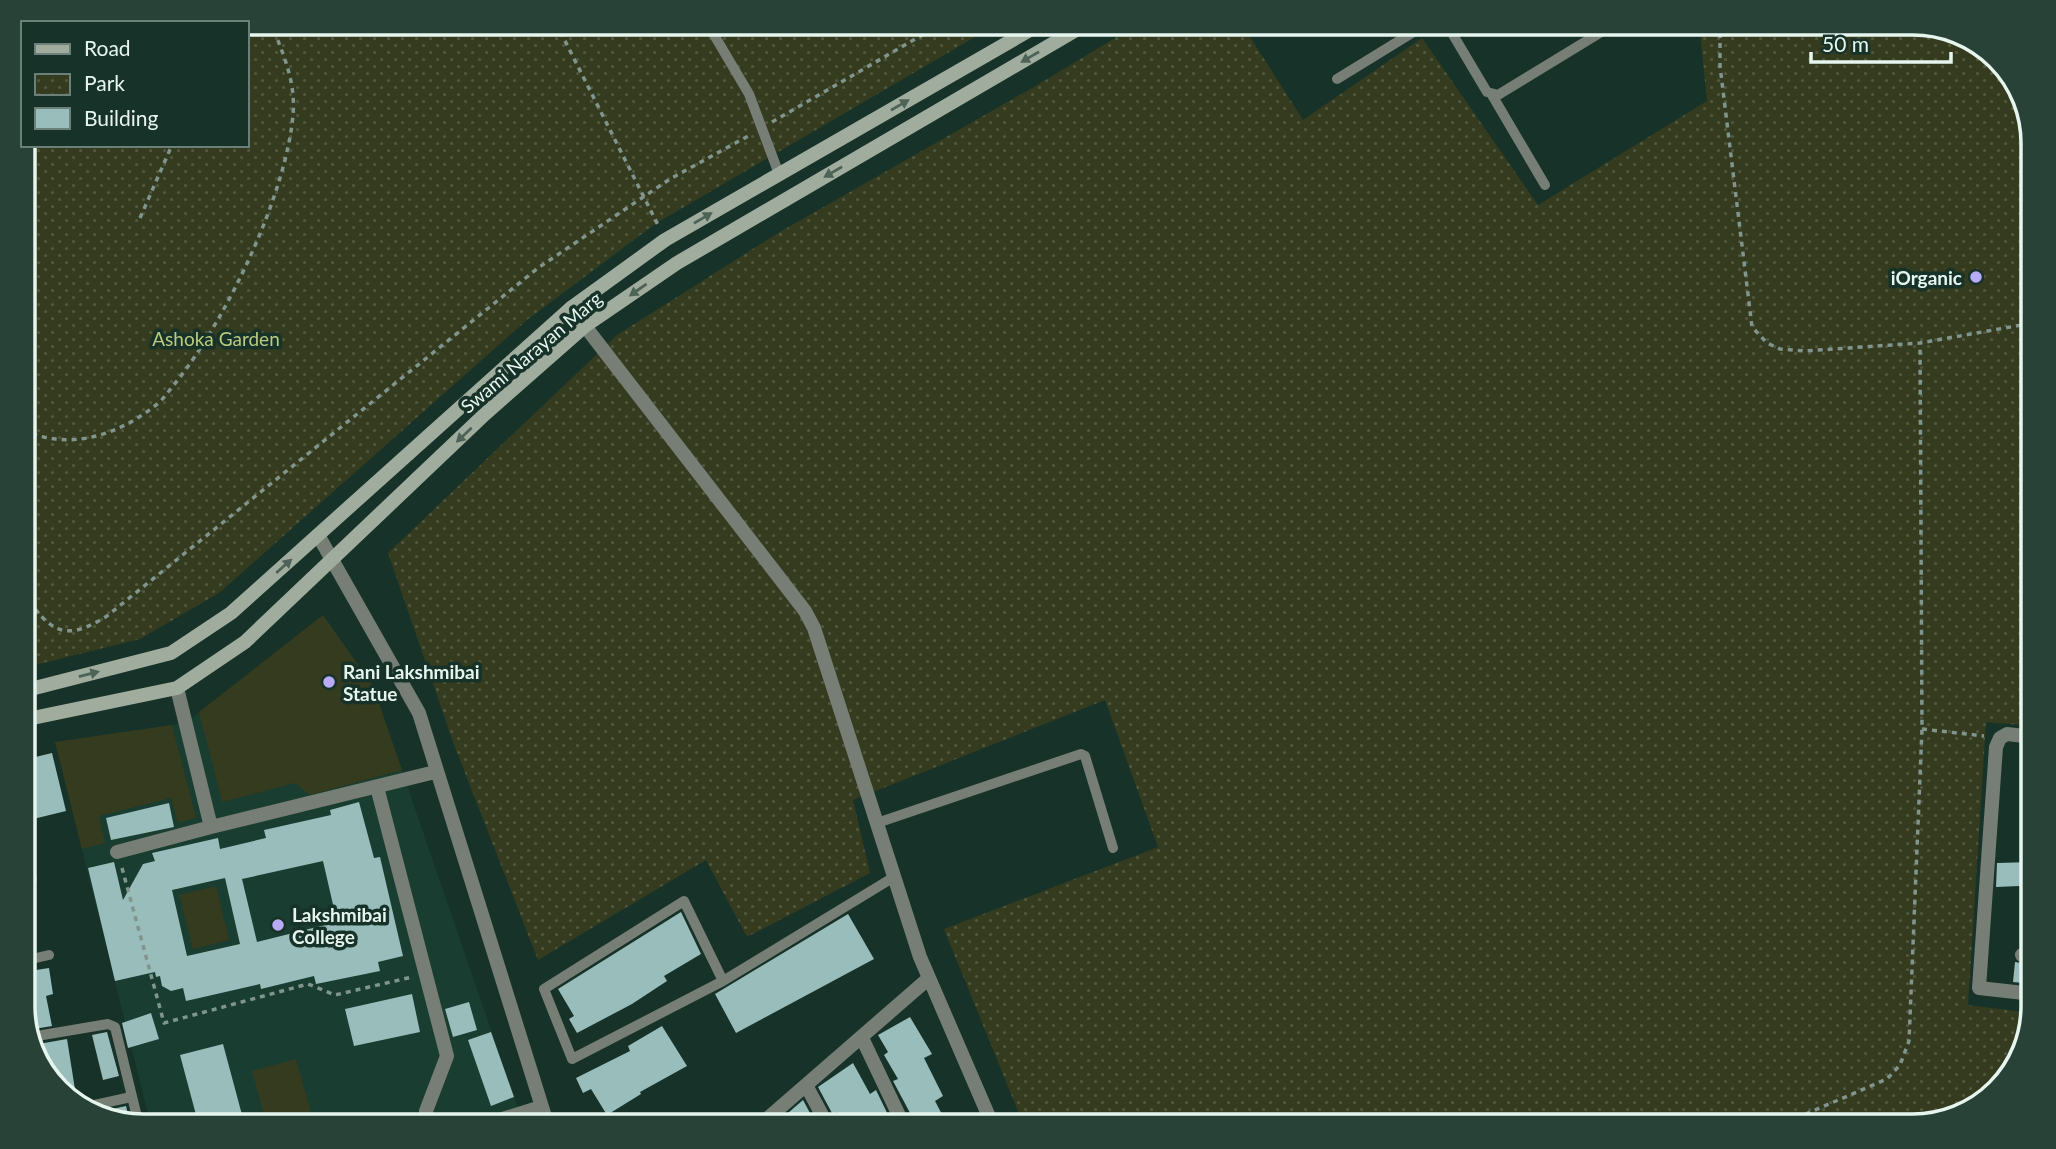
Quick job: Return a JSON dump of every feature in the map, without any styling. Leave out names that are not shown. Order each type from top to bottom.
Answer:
[{"type":"main road","name":"Swami Narayan Marg","points":[[35,688],[171,653],[231,613],[571,308],[665,240],[1021,35]]},
{"type":"main road","name":"Swami Narayan Marg","points":[[35,718],[177,688],[244,642],[485,414],[585,326],[677,263],[1067,35]]},
{"type":"street","points":[[571,308],[805,611],[819,644],[929,978],[988,1114]]},
{"type":"street","points":[[318,535],[419,713],[435,772],[544,1114]]},
{"type":"street","points":[[177,688],[211,827]]},
{"type":"street","points":[[2021,736],[2007,734],[2000,738],[1996,747],[1979,988],[2021,993]]},
{"type":"street","points":[[117,852],[435,772]]},
{"type":"street","points":[[377,786],[447,1056],[426,1114]]},
{"type":"street","points":[[774,1114],[929,978]]},
{"type":"street","points":[[862,1038],[898,1114]]},
{"type":"street","points":[[807,1087],[822,1114]]},
{"type":"street","points":[[519,1114],[541,1107]]},
{"type":"lane","points":[[714,35],[749,94],[779,174]]},
{"type":"lane","points":[[1336,79],[1408,35]]},
{"type":"lane","points":[[1454,35],[1545,185]]},
{"type":"lane","points":[[1492,95],[1498,95],[1596,35]]},
{"type":"lane","points":[[877,823],[1081,754],[1085,756],[1113,848]]},
{"type":"lane","points":[[723,981],[683,901],[544,989],[572,1059],[723,981],[894,877]]},
{"type":"lane","points":[[35,959],[49,956]]},
{"type":"lane","points":[[39,1035],[65,1029],[112,1025],[117,1031],[136,1113]]},
{"type":"lane","points":[[98,1104],[131,1097]]},
{"type":"path","points":[[35,435],[43,439],[66,442],[96,436],[132,420],[158,404],[217,322],[245,268],[289,146],[292,79],[276,35]]},
{"type":"path","points":[[562,35],[665,240]]},
{"type":"path","points":[[35,609],[45,623],[59,630],[72,632],[85,630],[107,616],[538,268],[644,195],[922,35]]},
{"type":"path","points":[[1720,35],[1720,66],[1752,327],[1756,334],[1780,349],[1805,351],[1920,342],[2021,325]]},
{"type":"path","points":[[140,218],[171,147]]},
{"type":"path","points":[[1806,1114],[1887,1079],[1906,1053],[1910,1027],[1922,729],[1920,342]]},
{"type":"path","points":[[1922,729],[2000,738]]},
{"type":"path","points":[[117,852],[164,1023],[308,984],[335,996],[425,974]]},
{"type":"shaded area","name":"Lakshmibai College","points":[[323,615],[373,686],[520,1114],[148,1114],[55,742],[186,723]]},
{"type":"green space","name":"Ashoka Garden","points":[[248,35],[978,35],[655,224],[527,320],[219,593],[140,639],[35,665],[35,147],[248,147]]},
{"type":"green space","points":[[1120,35],[1249,35],[1303,120],[1422,38],[1538,205],[1707,101],[1700,35],[1927,36],[1967,49],[1999,77],[2015,108],[2021,136],[2021,725],[1986,722],[1968,1005],[2021,1012],[2017,1034],[2007,1060],[1979,1092],[1954,1106],[1913,1114],[1019,1114],[944,929],[1158,847],[1105,700],[853,800],[870,873],[747,937],[706,860],[538,960],[453,742],[388,553],[617,335],[778,233]]},
{"type":"green space","points":[[323,615],[373,686],[402,770],[310,795],[295,783],[222,802],[199,712]]},
{"type":"green space","points":[[172,725],[196,818],[178,823],[171,798],[99,816],[105,843],[82,849],[55,742]]},
{"type":"green space","points":[[216,886],[229,940],[193,949],[179,895]]},
{"type":"green space","points":[[296,1059],[312,1114],[264,1114],[252,1071]]},
{"type":"building","points":[[52,753],[66,811],[35,819],[35,757]]},
{"type":"building","points":[[359,802],[374,858],[380,857],[403,956],[378,962],[380,971],[316,984],[314,976],[261,989],[260,984],[186,1001],[183,988],[171,991],[162,986],[160,976],[156,977],[155,972],[115,981],[88,868],[114,862],[123,900],[143,864],[155,861],[152,853],[218,838],[220,849],[266,838],[264,830],[331,815],[330,810]],"holes":[[[323,861],[337,922],[257,942],[242,879]],[[225,878],[240,944],[187,956],[172,890]]]},
{"type":"building","points":[[169,803],[174,827],[111,840],[106,818]]},
{"type":"building","points":[[2021,862],[2020,886],[1996,887],[1997,863]]},
{"type":"building","points":[[681,912],[701,954],[664,976],[667,981],[632,1004],[577,1033],[569,1019],[574,1016],[558,989]]},
{"type":"building","points":[[848,914],[874,959],[736,1033],[715,994]]},
{"type":"building","points":[[2015,962],[2021,963],[2021,983],[2013,982]]},
{"type":"building","points":[[49,968],[53,994],[46,996],[52,1026],[37,1028],[35,970]]},
{"type":"building","points":[[412,994],[420,1032],[354,1046],[345,1009]]},
{"type":"building","points":[[469,1002],[477,1030],[453,1037],[445,1009]]},
{"type":"building","points":[[151,1013],[159,1039],[128,1048],[122,1023]]},
{"type":"building","points":[[910,1017],[932,1054],[924,1058],[943,1096],[935,1101],[942,1114],[911,1114],[893,1081],[898,1079],[884,1055],[888,1052],[878,1035]]},
{"type":"building","points":[[662,1026],[687,1066],[606,1114],[591,1089],[583,1093],[576,1078],[630,1051],[628,1046]]},
{"type":"building","points":[[107,1032],[119,1076],[103,1080],[92,1035]]},
{"type":"building","points":[[491,1032],[514,1097],[491,1106],[468,1040]]},
{"type":"building","points":[[67,1039],[75,1090],[53,1066],[42,1043]]},
{"type":"building","points":[[223,1044],[242,1114],[196,1114],[180,1055]]},
{"type":"building","points":[[853,1063],[870,1094],[876,1090],[888,1114],[832,1114],[818,1087]]},
{"type":"building","points":[[803,1100],[811,1114],[787,1114]]},
{"type":"building","points":[[126,1106],[128,1113],[115,1110],[112,1109]]},
{"type":"place","name":"iOrganic","points":[[1976,277]]},
{"type":"place","name":"Rani Lakshmibai Statue","points":[[329,682]]},
{"type":"place","name":"Lakshmibai College","points":[[278,925]]}]
